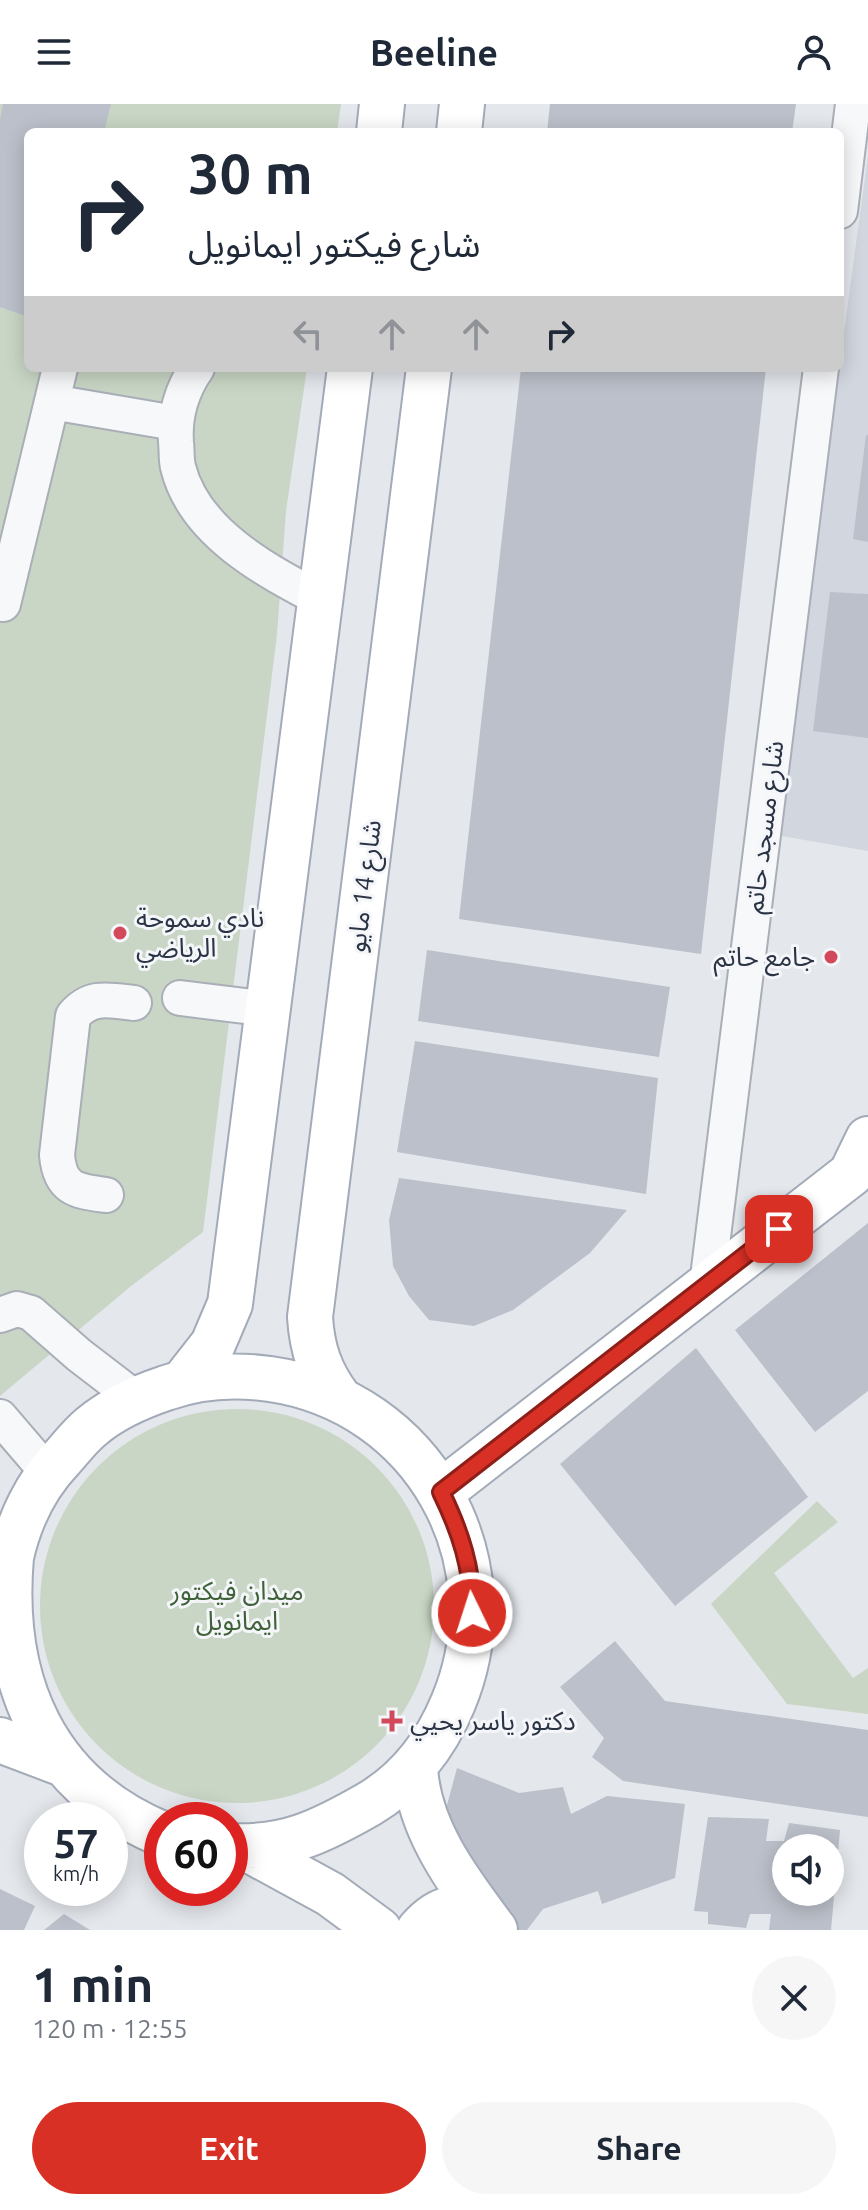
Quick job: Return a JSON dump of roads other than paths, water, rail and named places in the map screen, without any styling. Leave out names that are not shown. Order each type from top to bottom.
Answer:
[{"type":"main road","points":[[379,128],[382,104]]},
{"type":"main road","points":[[459,128],[462,104]]},
{"type":"main road","points":[[184,1381],[213,1344],[230,1304],[350,372]]},
{"type":"main road","name":"شارع 14 مايو","points":[[339,1398],[317,1361],[311,1339],[310,1317],[428,372]]},
{"type":"main road","points":[[441,1492],[862,1161]]},
{"type":"main road","points":[[144,1826],[126,1819],[89,1794],[58,1762],[20,1700],[9,1662],[2,1591],[18,1529],[48,1473],[91,1426],[135,1398],[184,1381],[250,1376],[297,1383],[339,1398],[379,1423],[413,1454],[441,1492],[456,1524],[467,1559],[472,1595],[472,1631],[463,1680],[443,1726],[415,1767],[388,1793],[323,1831],[284,1842],[248,1845]]},
{"type":"main road","points":[[0,1741],[58,1762]]},
{"type":"main road","points":[[415,1767],[416,1786],[427,1824],[454,1871],[490,1923]]},
{"type":"main road","points":[[248,1852],[330,1894],[379,1930]]},
{"type":"main road","points":[[419,1930],[431,1917],[448,1909],[467,1908],[490,1923]]},
{"type":"street","points":[[844,202],[856,173],[858,111]]},
{"type":"street","points":[[3,604],[59,372]]},
{"type":"street","points":[[194,372],[188,381],[175,423],[178,467],[196,507],[227,539],[265,569],[322,600]]},
{"type":"street","name":"شارع مسجد حاتم","points":[[707,1285],[821,372]]},
{"type":"street","points":[[52,402],[175,423]]},
{"type":"street","points":[[180,998],[269,1009]]},
{"type":"street","points":[[106,1195],[77,1191],[65,1182],[58,1170],[57,1155],[73,1016],[90,1001],[103,999],[134,1003]]},
{"type":"street","points":[[0,1315],[17,1309],[31,1313],[135,1398]]},
{"type":"street","points":[[0,1417],[48,1473]]},
{"type":"place","name":"نادي سموحة الرياضي","points":[[120,933]]},
{"type":"place","name":"جامع حاتم","points":[[831,957]]},
{"type":"place","name":"دكتور ياسر يحيي","points":[[392,1721]]},
{"type":"park label","name":"ميدان فيكتور ايمانويل","points":[[237,1606]]}]
